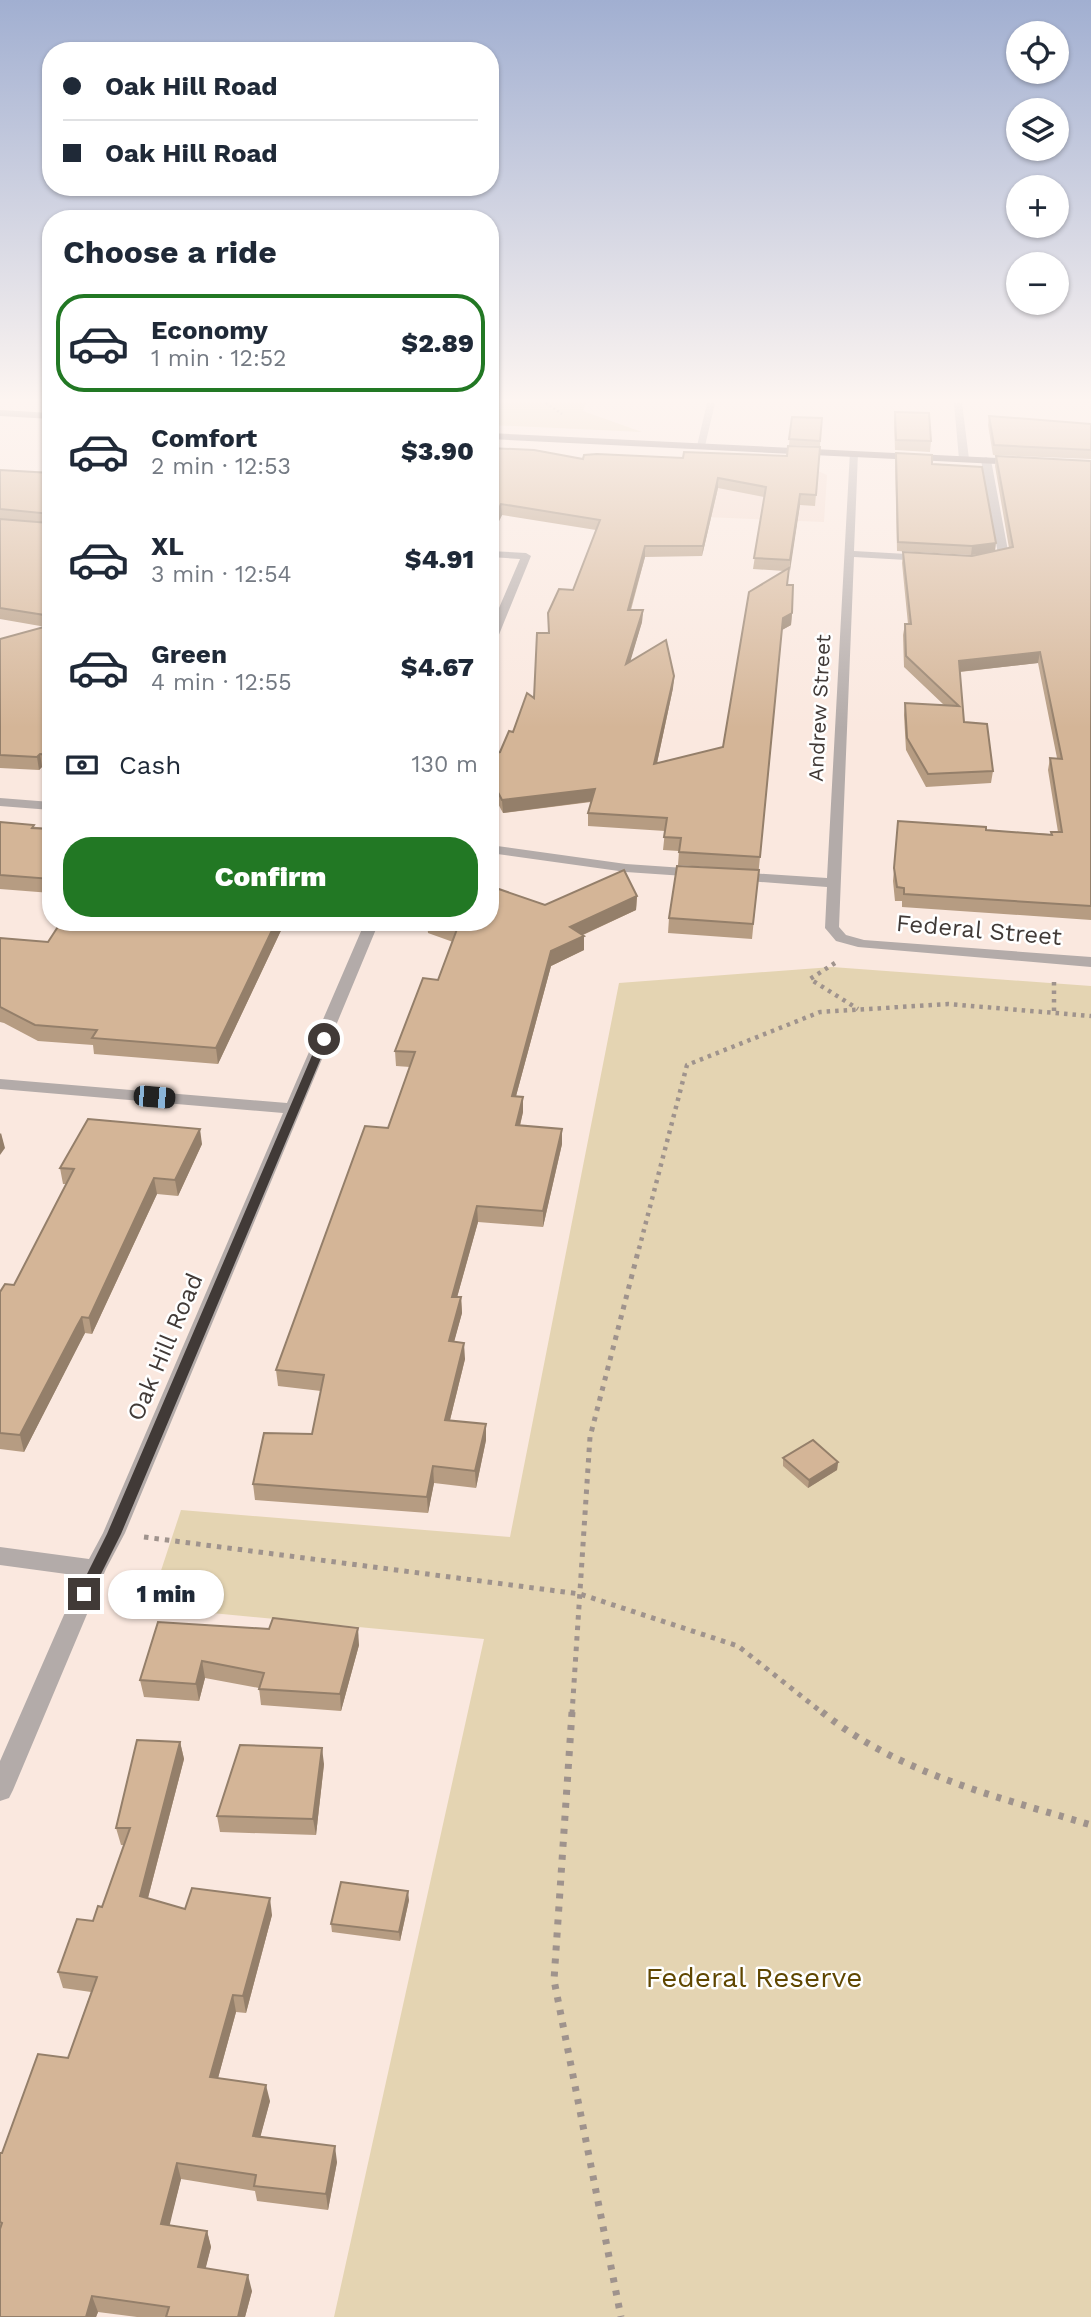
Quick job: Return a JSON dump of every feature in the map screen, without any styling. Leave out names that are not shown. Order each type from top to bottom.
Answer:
[{"type":"street","name":"Andrew Street","points":[[850,511],[832,928],[841,938],[863,944]]},
{"type":"street","points":[[982,559],[1004,556],[996,511]]},
{"type":"street","points":[[499,554],[526,556],[499,620]]},
{"type":"street","points":[[848,554],[932,559]]},
{"type":"street","points":[[0,803],[42,805]]},
{"type":"street","points":[[499,850],[626,868],[832,883]]},
{"type":"street","name":"Oak Hill Road","points":[[0,1790],[94,1569],[114,1534],[368,931]]},
{"type":"street","name":"Federal Street","points":[[863,944],[1091,962]]},
{"type":"street","points":[[0,1084],[295,1108]]},
{"type":"street","points":[[0,1556],[94,1569]]},
{"type":"path","points":[[858,1009],[810,979],[863,944]]},
{"type":"path","points":[[621,2317],[554,1980],[590,1437],[688,1065],[820,1012],[948,1003],[1091,1016]]},
{"type":"path","points":[[114,1534],[580,1594],[738,1646],[844,1730],[949,1783],[1091,1825]]},
{"type":"shaded area","points":[[658,511],[825,511],[824,522],[657,515]]},
{"type":"green space","name":"Federal Reserve","points":[[832,967],[1091,986],[1091,2317],[334,2317],[484,1639],[149,1607],[181,1510],[510,1537],[619,983]]},
{"type":"building","points":[[545,511],[711,511],[703,546],[645,546],[628,610],[643,610],[626,664],[666,640],[674,676],[654,764],[723,747],[749,592],[789,568],[787,585],[793,585],[792,613],[783,618],[760,857],[679,852],[681,838],[664,837],[667,818],[588,813],[595,789],[502,800],[499,794],[499,752],[509,731],[513,732],[527,693],[534,698],[537,633],[549,633],[548,613],[559,589],[573,590],[600,520]]},
{"type":"building","points":[[762,511],[797,511],[790,560],[754,558]]},
{"type":"building","points":[[897,511],[990,511],[996,543],[972,546],[898,542]]},
{"type":"building","points":[[1006,511],[1091,511],[1091,906],[904,894],[904,888],[897,887],[894,868],[898,821],[1052,835],[1051,832],[1062,832],[1050,758],[1062,759],[1040,652],[959,661],[964,722],[987,724],[993,771],[928,774],[907,738],[905,703],[959,706],[906,656],[905,624],[911,624],[903,552],[972,556],[1013,547]]},
{"type":"building","points":[[0,519],[42,522],[42,615],[0,608]]},
{"type":"building","points":[[42,627],[42,754],[37,757],[0,755],[0,639]]},
{"type":"building","points":[[0,822],[34,825],[32,828],[42,829],[42,878],[0,875]]},
{"type":"building","points":[[677,866],[759,870],[753,924],[669,918]]},
{"type":"building","points":[[624,870],[637,896],[570,927],[584,936],[551,951],[512,1096],[523,1097],[516,1125],[562,1129],[543,1211],[477,1206],[452,1297],[461,1297],[449,1341],[464,1343],[445,1420],[486,1424],[475,1471],[433,1466],[427,1497],[253,1484],[264,1433],[312,1434],[324,1375],[276,1370],[365,1126],[388,1128],[415,1052],[395,1051],[423,978],[438,980],[456,931],[499,931],[499,889],[545,905]]},
{"type":"building","points":[[55,931],[272,931],[216,1048],[92,1038],[97,1030],[35,1025],[0,1007],[0,938],[48,942]]},
{"type":"building","points":[[88,1119],[200,1129],[175,1180],[154,1178],[89,1318],[82,1317],[20,1435],[0,1433],[0,1292],[5,1284],[14,1285],[74,1169],[60,1168]]},
{"type":"building","points":[[813,1440],[838,1462],[809,1480],[783,1458]]},
{"type":"building","points":[[273,1618],[358,1628],[340,1694],[259,1689],[264,1673],[202,1661],[196,1684],[140,1680],[158,1622],[269,1629]]},
{"type":"building","points":[[137,1740],[180,1742],[140,1896],[185,1909],[192,1888],[270,1898],[243,1996],[233,1995],[210,2077],[266,2085],[253,2136],[335,2146],[326,2194],[254,2186],[256,2175],[177,2163],[161,2224],[207,2231],[198,2267],[248,2275],[238,2317],[166,2317],[169,2307],[92,2296],[86,2317],[0,2317],[0,2153],[38,2054],[68,2058],[97,1977],[58,1972],[77,1919],[93,1921],[98,1906],[102,1907],[130,1828],[116,1828]]},
{"type":"building","points":[[240,1745],[322,1748],[313,1819],[217,1816]]},
{"type":"building","points":[[341,1882],[408,1891],[399,1932],[331,1924]]},
{"type":"route","points":[[84,1594],[94,1569],[114,1534],[324,1039]]}]
